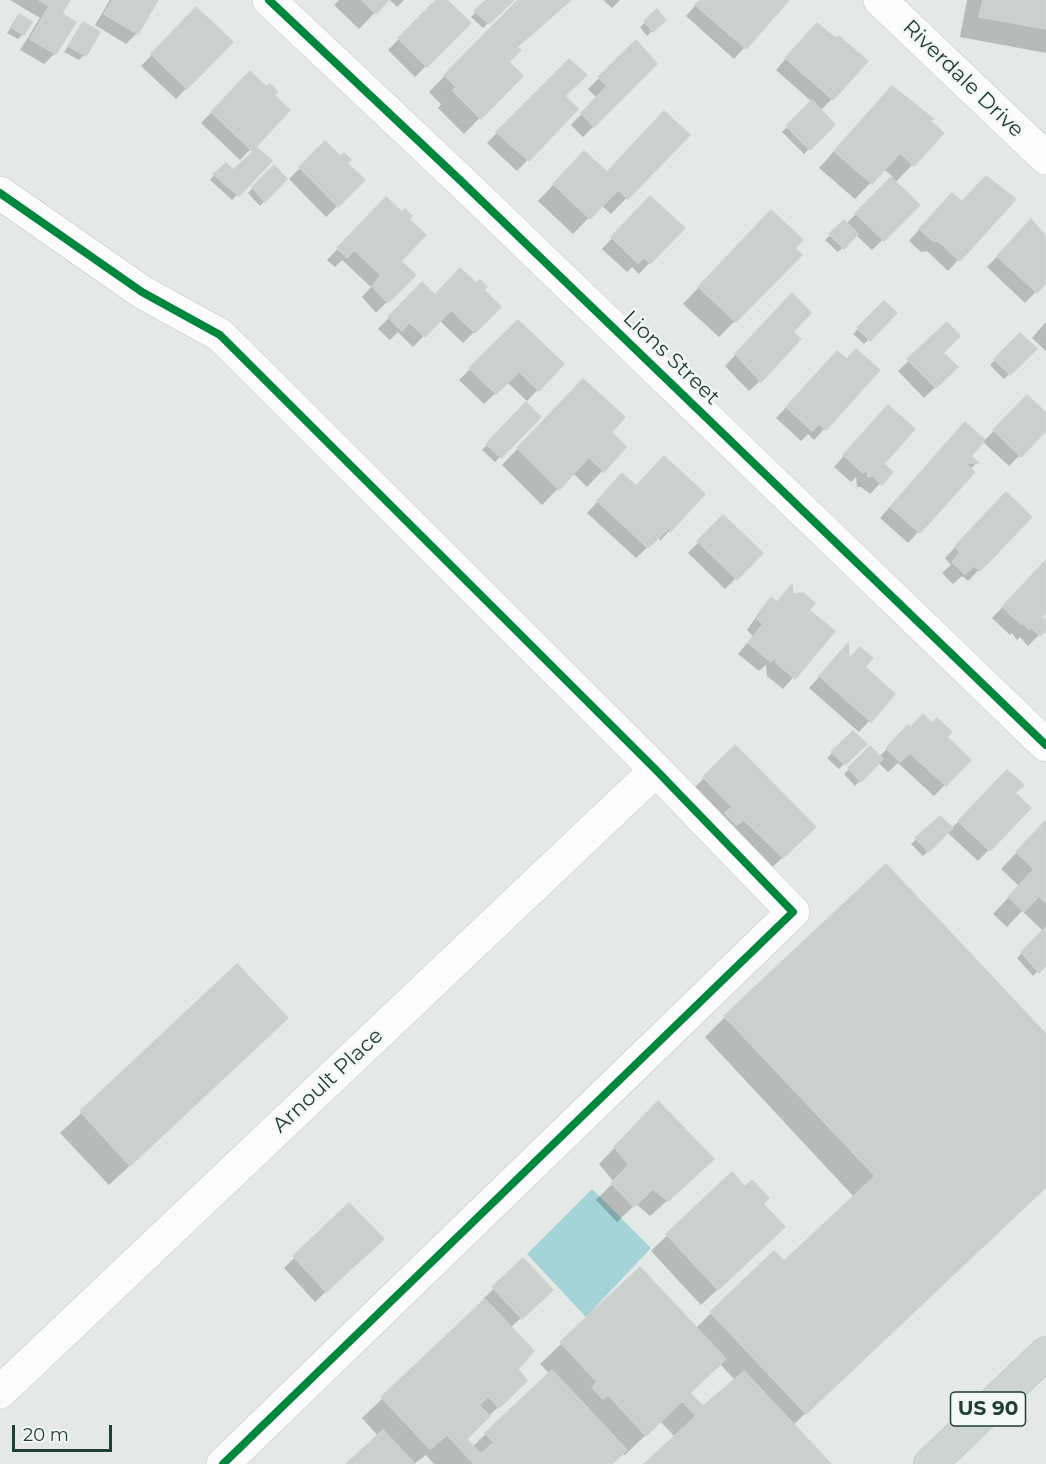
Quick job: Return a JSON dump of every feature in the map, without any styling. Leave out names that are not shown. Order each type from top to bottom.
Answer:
[{"type":"main road","name":"US 90","points":[[930,1464],[1046,1353]]},
{"type":"street","name":"Lions Street","points":[[268,0],[469,189],[1046,745]]},
{"type":"street","name":"Riverdale Drive","points":[[880,0],[1046,158]]},
{"type":"street","points":[[0,193],[142,292],[220,335],[656,770],[793,912],[223,1464]]},
{"type":"street","name":"Arnoult Place","points":[[0,1392],[656,770]]},
{"type":"water","points":[[592,1189],[651,1248],[586,1317],[527,1254]]},
{"type":"building","points":[[39,0],[70,0],[62,14],[76,22],[56,54],[30,39],[49,6]]},
{"type":"building","points":[[113,0],[158,0],[138,34],[104,14]]},
{"type":"building","points":[[362,0],[389,0],[376,14]]},
{"type":"building","points":[[436,0],[447,0],[471,23],[427,67],[398,38]]},
{"type":"building","points":[[486,0],[514,0],[489,24],[474,11]]},
{"type":"building","points":[[518,0],[571,0],[516,48],[521,50],[509,62],[523,76],[481,119],[453,91],[456,87],[444,75]]},
{"type":"building","points":[[700,0],[789,0],[746,49],[695,5]]},
{"type":"building","points":[[983,0],[1046,0],[1046,29],[979,17]]},
{"type":"building","points":[[196,7],[233,42],[187,89],[151,54]]},
{"type":"building","points":[[657,9],[666,20],[653,32],[644,21]]},
{"type":"building","points":[[19,14],[32,22],[24,35],[11,27]]},
{"type":"building","points":[[83,22],[100,32],[86,56],[68,46]]},
{"type":"building","points":[[817,23],[834,37],[840,37],[868,61],[833,100],[785,58]]},
{"type":"building","points":[[636,40],[657,64],[594,127],[581,113],[607,86],[598,77]]},
{"type":"building","points":[[569,59],[587,75],[565,96],[578,109],[529,161],[496,132]]},
{"type":"building","points":[[250,71],[266,87],[270,84],[278,92],[274,95],[290,110],[252,151],[211,112]]},
{"type":"building","points":[[892,86],[934,119],[929,120],[944,133],[914,166],[900,153],[872,184],[834,151]]},
{"type":"building","points":[[812,100],[835,125],[810,150],[786,126]]},
{"type":"building","points":[[664,111],[690,135],[628,199],[618,190],[590,219],[553,184],[584,151],[607,172]]},
{"type":"building","points":[[325,141],[340,156],[344,153],[351,160],[347,163],[365,180],[338,207],[299,167]]},
{"type":"building","points":[[257,148],[272,161],[239,196],[213,174],[226,163],[233,170]]},
{"type":"building","points":[[274,165],[287,179],[265,202],[252,187]]},
{"type":"building","points":[[986,176],[1016,199],[960,261],[938,241],[933,241],[919,229],[952,193],[962,201]]},
{"type":"building","points":[[891,177],[920,205],[884,241],[855,213]]},
{"type":"building","points":[[650,196],[685,228],[650,264],[644,257],[638,263],[611,237]]},
{"type":"building","points":[[386,197],[402,212],[405,209],[412,216],[409,219],[426,235],[401,261],[416,275],[388,303],[372,286],[381,275],[354,250],[347,258],[337,248]]},
{"type":"building","points":[[771,210],[803,240],[795,248],[802,255],[736,322],[698,287]]},
{"type":"building","points":[[1031,219],[1046,237],[1046,283],[1037,293],[997,256]]},
{"type":"building","points":[[844,220],[858,234],[844,249],[829,234]]},
{"type":"building","points":[[460,268],[476,283],[480,280],[487,287],[484,290],[501,307],[475,333],[451,310],[425,337],[409,322],[402,331],[388,317],[422,282],[435,295]]},
{"type":"building","points":[[792,293],[811,313],[793,332],[801,339],[761,382],[735,354]]},
{"type":"building","points":[[884,301],[897,313],[870,341],[857,328]]},
{"type":"building","points":[[518,320],[564,364],[539,391],[519,372],[496,394],[469,368]]},
{"type":"building","points":[[947,322],[960,336],[943,353],[958,367],[936,388],[907,359]]},
{"type":"building","points":[[1020,333],[1037,349],[1010,375],[994,359]]},
{"type":"building","points":[[856,349],[880,370],[826,430],[819,424],[812,431],[786,407],[837,351],[847,359]]},
{"type":"building","points":[[583,379],[625,417],[612,432],[626,447],[604,472],[589,457],[559,490],[517,448]]},
{"type":"building","points":[[1027,395],[1046,413],[1046,431],[1021,457],[993,430]]},
{"type":"building","points":[[526,402],[541,417],[501,458],[486,444]]},
{"type":"building","points":[[888,405],[915,429],[884,464],[893,472],[882,485],[873,476],[868,477],[867,469],[863,473],[843,455]]},
{"type":"building","points":[[965,422],[985,440],[971,456],[979,463],[965,463],[975,472],[920,533],[890,507]]},
{"type":"building","points":[[664,456],[705,494],[670,532],[670,527],[648,548],[597,501],[622,473],[636,486]]},
{"type":"building","points":[[1006,492],[1032,517],[980,571],[974,566],[965,574],[952,562],[960,553],[955,546]]},
{"type":"building","points":[[723,515],[763,553],[737,580],[697,541]]},
{"type":"building","points":[[1046,560],[1046,613],[1042,617],[1046,620],[1046,630],[1040,636],[1032,628],[1029,630],[1023,623],[1022,625],[1002,607]]},
{"type":"building","points":[[792,584],[793,594],[803,593],[815,603],[809,610],[835,631],[795,679],[776,663],[776,656],[771,662],[748,643],[763,624],[757,619],[761,614],[759,613],[771,597],[777,602]]},
{"type":"building","points":[[848,643],[849,659],[860,647],[873,658],[865,667],[895,694],[871,722],[819,676]]},
{"type":"building","points":[[923,714],[932,723],[937,718],[952,732],[947,737],[971,760],[946,786],[910,753],[900,762],[886,748],[908,725],[911,727]]},
{"type":"building","points":[[853,731],[867,744],[845,765],[831,752]]},
{"type":"building","points":[[735,745],[816,827],[783,858],[744,820],[736,825],[725,813],[732,807],[703,777]]},
{"type":"building","points":[[870,746],[883,759],[861,782],[848,768]]},
{"type":"building","points":[[1007,770],[1024,785],[1015,793],[1031,808],[990,851],[958,821]]},
{"type":"building","points":[[940,816],[953,828],[929,852],[915,838]]},
{"type":"building","points":[[1046,820],[1046,903],[1039,896],[1024,912],[1008,897],[1034,869],[1016,852]]},
{"type":"building","points":[[886,864],[1046,1034],[1046,1187],[806,1414],[710,1312],[774,1251],[784,1261],[875,1176],[724,1016]]},
{"type":"building","points":[[1046,927],[1046,965],[1039,973],[1021,952]]},
{"type":"building","points":[[237,964],[288,1018],[130,1166],[80,1111]]},
{"type":"building","points":[[658,1101],[714,1159],[668,1201],[653,1189],[634,1207],[611,1183],[629,1165],[614,1147]]},
{"type":"building","points":[[732,1172],[745,1187],[752,1180],[769,1198],[763,1204],[785,1227],[718,1290],[666,1234]]},
{"type":"building","points":[[349,1203],[384,1239],[326,1292],[293,1256]]},
{"type":"building","points":[[523,1258],[553,1290],[522,1319],[492,1287]]},
{"type":"building","points":[[640,1267],[726,1359],[690,1393],[703,1406],[744,1371],[831,1464],[644,1464],[696,1416],[682,1401],[646,1436],[608,1395],[603,1399],[592,1387],[597,1382],[560,1342]]},
{"type":"building","points":[[485,1299],[534,1351],[518,1369],[527,1381],[499,1408],[488,1396],[479,1405],[490,1416],[467,1439],[481,1454],[494,1442],[485,1433],[552,1370],[627,1450],[612,1464],[474,1464],[447,1435],[430,1449],[381,1397]]},
{"type":"building","points":[[383,1430],[415,1464],[346,1464]]},
{"type":"cycle path","points":[[269,0],[461,181],[1046,745]]},
{"type":"cycle path","points":[[0,193],[142,292],[220,335],[656,770],[793,912],[223,1464]]}]
